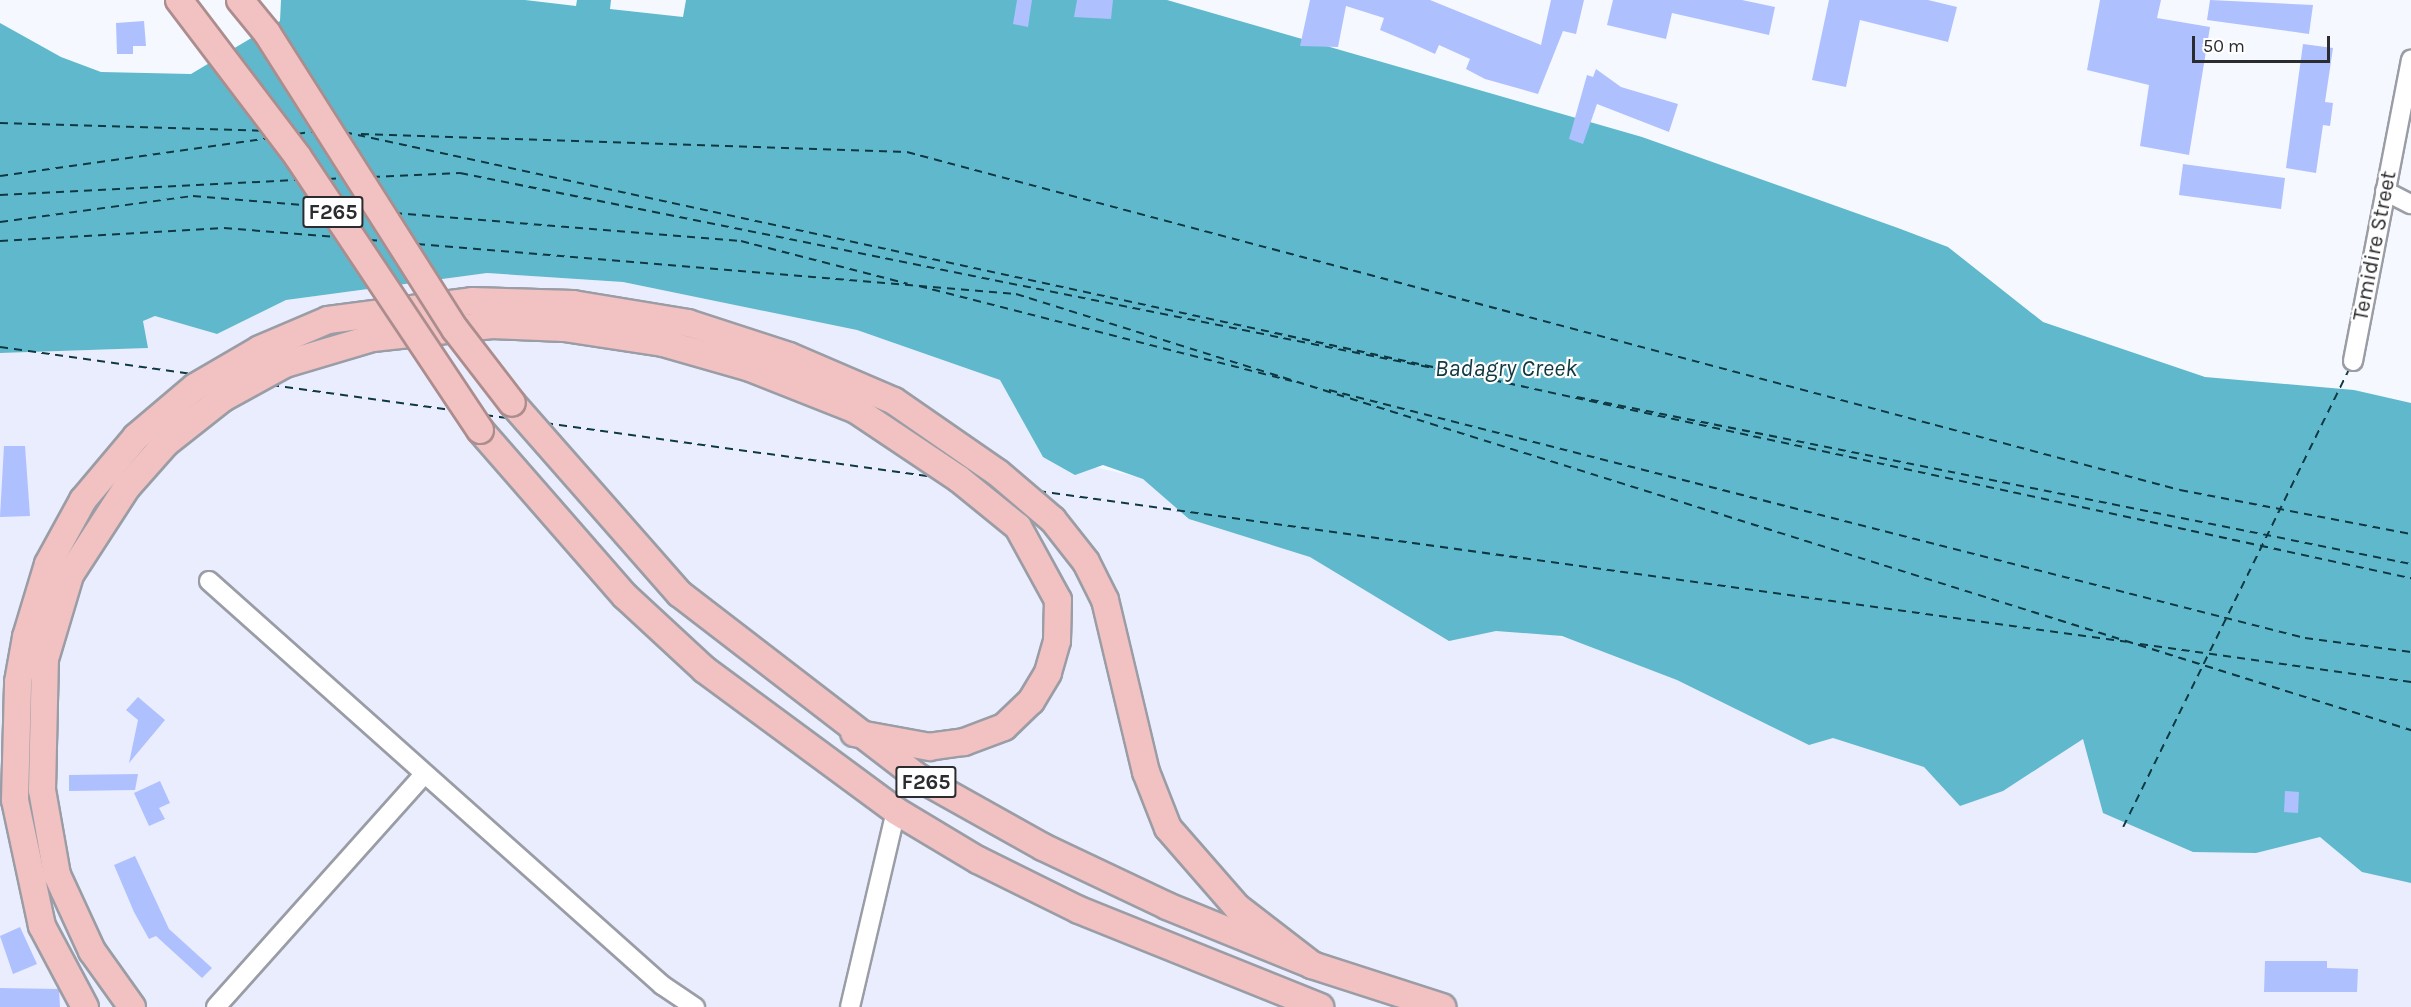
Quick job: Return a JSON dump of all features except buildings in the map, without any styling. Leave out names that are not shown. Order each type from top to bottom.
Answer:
[{"type":"highway","name":"F265","points":[[179,0],[298,157],[480,430],[625,596],[697,663],[896,811],[1079,910],[1320,1007]]},
{"type":"highway","name":"F265","points":[[240,0],[267,33],[455,329],[512,403],[680,594],[854,734],[916,776],[1043,847],[1312,965],[1442,1007]]},
{"type":"highway","points":[[85,1007],[42,926],[15,800],[18,682],[26,637],[34,599],[63,536],[83,500],[136,437],[195,387],[260,349],[328,320],[472,301],[573,304],[688,324],[789,356],[894,401],[998,473],[1053,520],[1086,562],[1105,600],[1146,772],[1168,828],[1237,907],[1312,965]]},
{"type":"highway","points":[[132,1007],[92,951],[57,875],[42,790],[48,650],[70,575],[126,487],[166,443],[223,398],[285,364],[373,338],[492,325],[564,328],[663,343],[750,368],[856,410],[959,479],[1018,527],[1058,600],[1057,641],[1048,673],[1004,727],[964,742],[930,747],[854,734]]},
{"type":"street","name":"Temidire Street","points":[[2353,361],[2411,60]]},
{"type":"street","points":[[2385,191],[2411,204]]},
{"type":"street","points":[[209,580],[662,985],[695,1007]]},
{"type":"street","points":[[216,1007],[424,774]]},
{"type":"street","points":[[850,1007],[896,811]]},
{"type":"shaded area","points":[[487,273],[623,282],[857,330],[1000,380],[1042,455],[1221,496],[1556,636],[2083,739],[2411,834],[2411,1007],[0,1007],[0,353],[147,348],[143,320],[155,316],[217,334],[286,300]]},
{"type":"water","name":"Badagry Creek","points":[[281,0],[525,0],[576,6],[577,0],[611,0],[610,9],[683,17],[686,0],[1167,0],[1642,137],[1898,228],[1948,247],[2043,322],[2205,377],[2354,390],[2411,403],[2411,883],[2362,872],[2320,837],[2256,853],[2193,852],[2103,813],[2083,739],[2003,791],[1960,806],[1924,767],[1833,738],[1809,745],[1677,680],[1562,636],[1496,631],[1449,641],[1310,557],[1189,519],[1143,479],[1103,465],[1075,475],[1043,457],[1000,380],[857,330],[623,282],[487,273],[286,300],[217,334],[155,316],[143,321],[148,348],[0,353],[0,23],[61,57],[101,72],[191,74],[280,21]]},
{"type":"ferry route","points":[[0,123],[263,131]]},
{"type":"ferry route","points":[[297,134],[316,131]]},
{"type":"ferry route","points":[[344,132],[2411,578]]},
{"type":"ferry route","points":[[361,134],[907,152],[2180,490],[2411,534]]},
{"type":"ferry route","points":[[0,176],[269,138]]},
{"type":"ferry route","points":[[372,177],[460,173],[1437,369]]},
{"type":"ferry route","points":[[328,179],[344,178]]},
{"type":"ferry route","points":[[0,195],[299,180]]},
{"type":"ferry route","points":[[0,222],[193,196],[315,206]]},
{"type":"ferry route","points":[[347,209],[366,210]]},
{"type":"ferry route","points":[[394,213],[741,241],[908,284]]},
{"type":"ferry route","points":[[0,241],[224,228],[337,237]]},
{"type":"ferry route","points":[[369,240],[385,241]]},
{"type":"ferry route","points":[[417,244],[1016,294],[2411,730]]},
{"type":"ferry route","points":[[919,286],[1292,381]]},
{"type":"ferry route","points":[[0,347],[192,374]]},
{"type":"ferry route","points":[[2123,827],[2350,367]]},
{"type":"ferry route","points":[[271,385],[451,410]]},
{"type":"ferry route","points":[[1329,390],[2305,638],[2411,652]]},
{"type":"ferry route","points":[[1577,397],[2411,564]]},
{"type":"ferry route","points":[[485,415],[507,418]]},
{"type":"ferry route","points":[[545,423],[932,477]]},
{"type":"ferry route","points":[[1038,491],[2127,642]]},
{"type":"ferry route","points":[[2140,644],[2411,682]]}]
